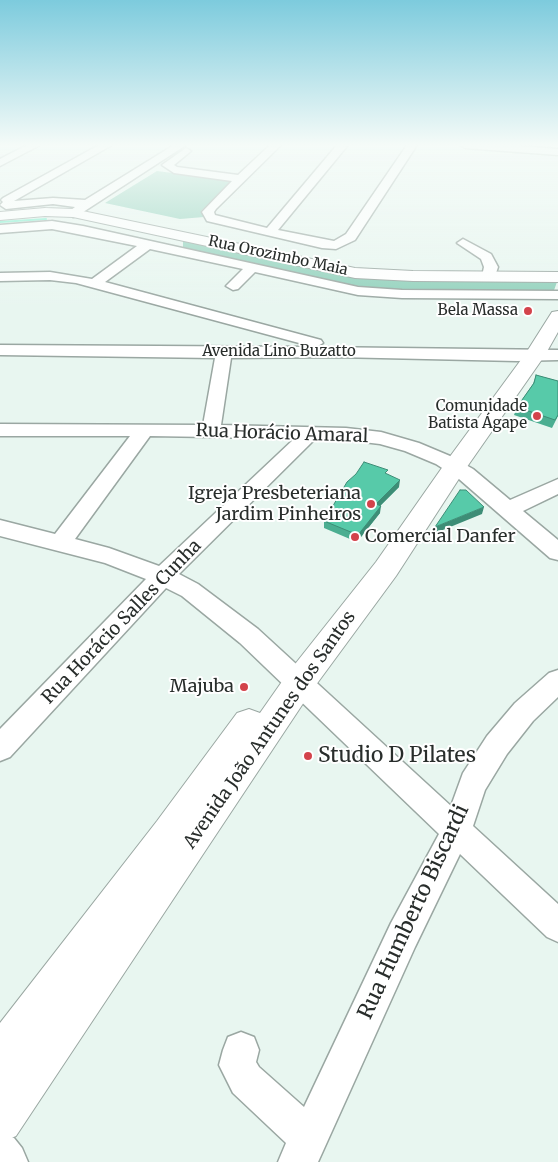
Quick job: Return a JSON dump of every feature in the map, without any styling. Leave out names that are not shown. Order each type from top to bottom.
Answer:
[{"type":"main road","name":"Rua Orozimbo Maia","points":[[0,216],[79,209],[355,273],[398,276],[489,276],[557,298]]},
{"type":"main road","name":"Avenida João Antunes dos Santos","points":[[0,1059],[170,834],[292,677],[386,570],[449,464],[536,356],[557,298]]},
{"type":"main road","name":"Avenida João Antunes dos Santos","points":[[0,1120],[12,1075],[292,677]]},
{"type":"street","points":[[6,202],[52,201],[79,209],[95,199]]},
{"type":"street","points":[[221,199],[208,212],[211,218],[322,244],[336,245],[351,237],[376,199]]},
{"type":"street","points":[[271,232],[298,199]]},
{"type":"street","points":[[0,229],[52,225],[113,236],[337,287],[374,292],[557,298]]},
{"type":"street","points":[[463,243],[486,258],[492,267],[489,276]]},
{"type":"street","points":[[96,282],[146,245]]},
{"type":"street","points":[[233,286],[252,268]]},
{"type":"street","points":[[0,277],[50,276],[96,282],[290,338],[314,343],[335,352]]},
{"type":"street","points":[[290,338],[301,352]]},
{"type":"street","name":"Avenida Lino Buzatto","points":[[0,350],[335,352],[536,356]]},
{"type":"street","points":[[211,431],[224,352]]},
{"type":"street","name":"Rua Horácio Amaral","points":[[0,430],[211,431],[346,434],[381,438],[412,447],[449,464],[473,479],[558,552]]},
{"type":"street","points":[[60,543],[145,430]]},
{"type":"street","name":"Rua Horácio Salles Cunha","points":[[0,748],[163,576],[310,434]]},
{"type":"street","points":[[508,509],[558,486]]},
{"type":"street","points":[[0,528],[109,556],[163,576],[190,590],[249,636],[558,926]]},
{"type":"street","name":"Rua Humberto Biscardi","points":[[303,1150],[404,935],[456,831],[473,783],[497,745],[524,712],[558,681]]},
{"type":"street","points":[[241,1050],[237,1065],[246,1080],[303,1150]]},
{"type":"street","points":[[0,1152],[8,1162]]},
{"type":"green space","points":[[111,199],[214,199],[201,211],[204,217],[180,219],[105,203]]},
{"type":"green space","points":[[183,241],[343,276],[445,282],[557,282],[553,293],[394,291],[338,283],[183,249]]},
{"type":"building","points":[[536,375],[558,381],[558,415],[555,420],[517,407],[534,383]]},
{"type":"building","points":[[364,462],[388,470],[385,473],[400,480],[376,504],[381,506],[358,535],[324,521],[347,482],[356,474]]},
{"type":"building","points":[[460,490],[466,490],[484,507],[435,527]]},
{"type":"waterway","points":[[0,222],[46,219]]},
{"type":"place","name":"Bela Massa","points":[[528,311]]},
{"type":"place","name":"Comunidade Batista Ágape","points":[[537,416]]},
{"type":"place","name":"Igreja Presbeteriana Jardim Pinheiros","points":[[371,504]]},
{"type":"place","name":"Comercial Danfer","points":[[355,537]]},
{"type":"place","name":"Majuba","points":[[244,687]]},
{"type":"place","name":"Studio D Pilates","points":[[308,756]]}]
